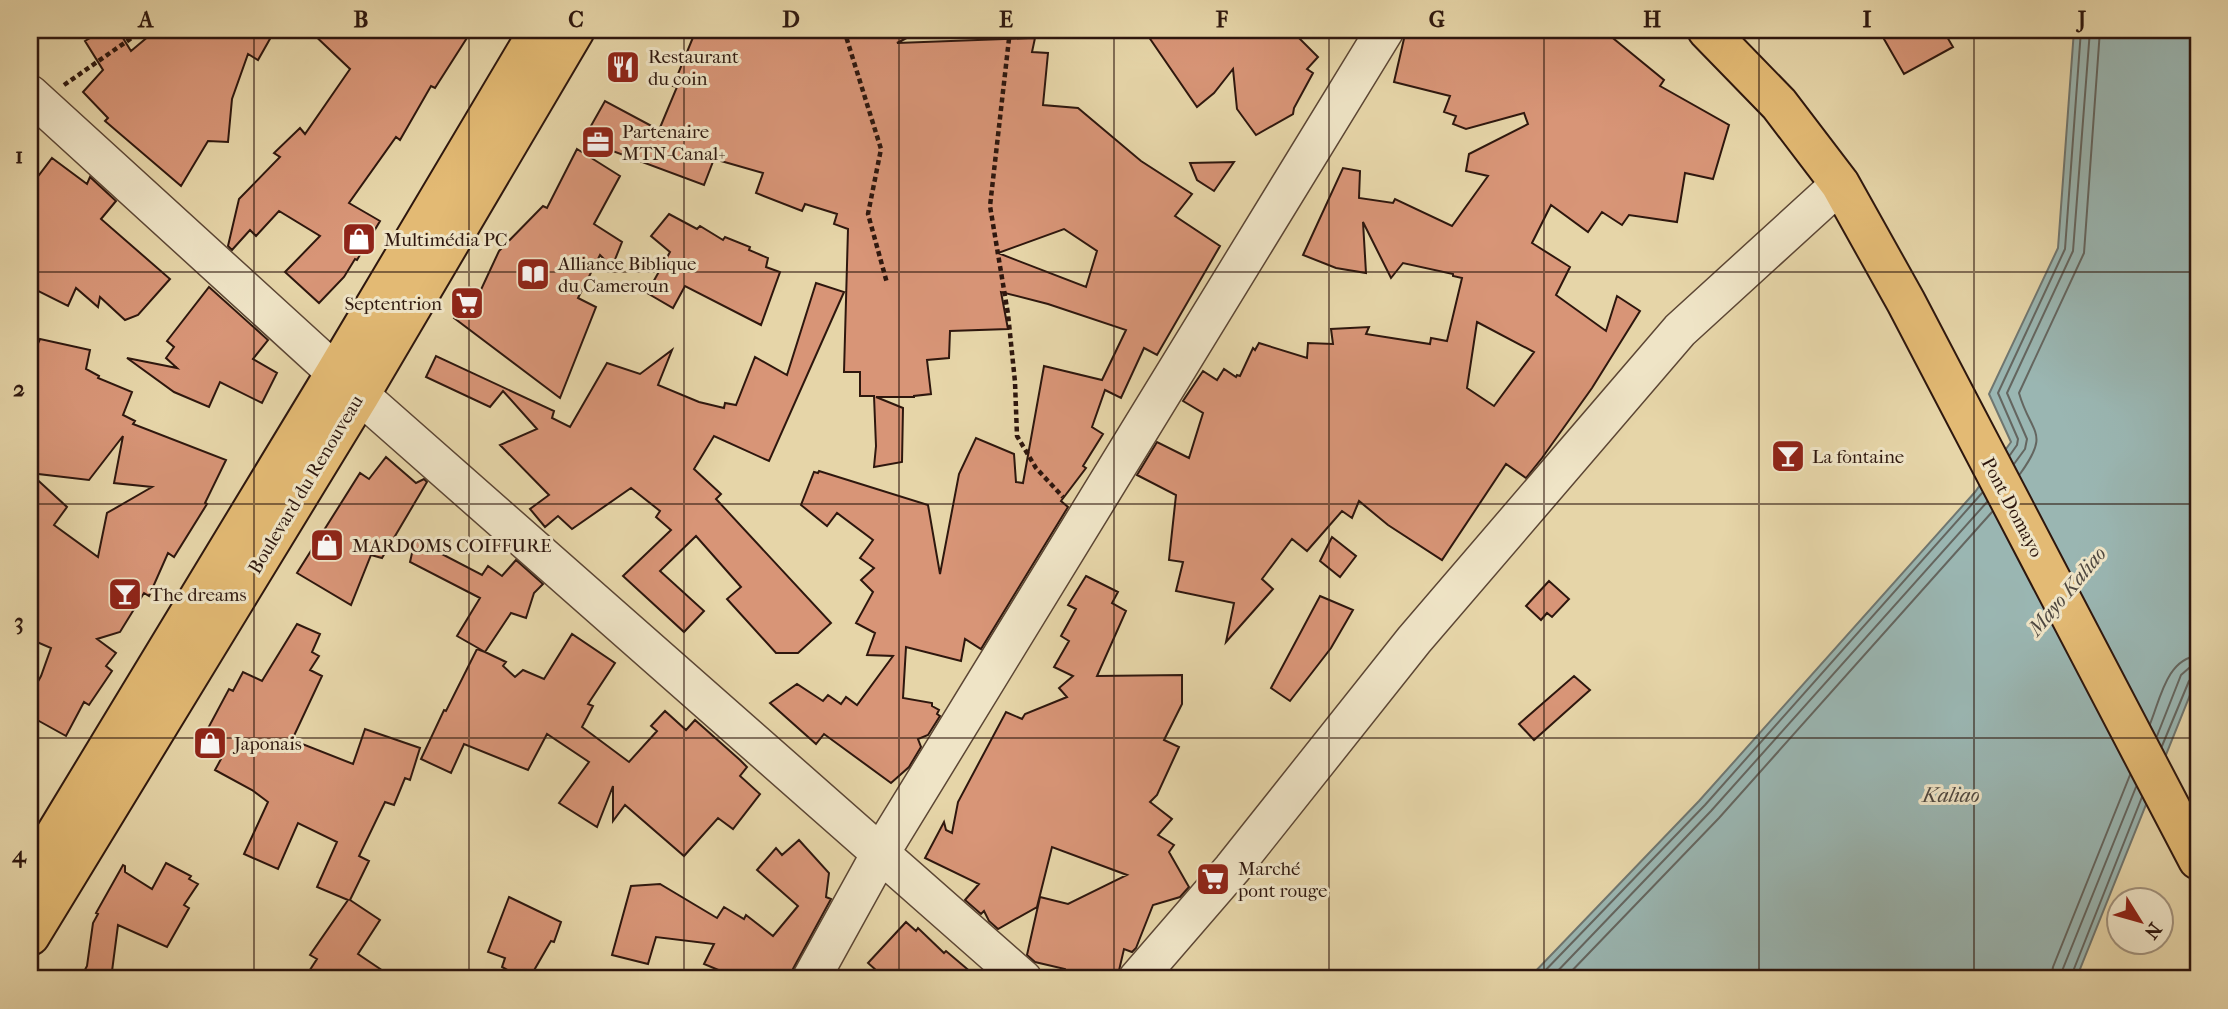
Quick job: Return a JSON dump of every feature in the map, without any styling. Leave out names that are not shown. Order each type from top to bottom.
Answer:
[{"type":"main road","name":"Boulevard du Renouveau","points":[[30,936],[347,384],[539,30]]},
{"type":"main road","name":"Boulevard du Renouveau","points":[[30,876],[575,30]]},
{"type":"main road","name":"Pont Domayo","points":[[1717,35],[1779,104],[1840,184],[1906,302],[2198,860]]},
{"type":"street","points":[[811,979],[880,854],[1385,30]]},
{"type":"street","points":[[35,98],[347,384],[1023,979]]},
{"type":"street","points":[[1137,979],[1232,869],[1414,640],[1680,330],[1840,184]]},
{"type":"path","points":[[35,98],[121,47],[143,30]]},
{"type":"path","points":[[844,30],[881,149],[868,214],[887,282]]},
{"type":"path","points":[[1010,30],[990,206],[1008,314],[1017,436],[1036,468],[1085,522]]},
{"type":"water","name":"Kaliao","points":[[2074,30],[2198,30],[2198,675],[2113,886],[2106,886],[2106,904],[2076,979],[1528,979],[1699,801],[1975,492],[2011,442],[1989,394],[2058,248]]},
{"type":"building","points":[[104,30],[118,30],[131,51],[156,30],[275,30],[258,60],[248,54],[232,99],[228,142],[208,141],[181,186],[105,121],[108,118],[83,92],[103,70],[85,41]]},
{"type":"building","points":[[309,30],[472,30],[435,88],[431,86],[400,140],[396,137],[349,203],[380,221],[357,260],[355,259],[344,277],[319,303],[285,272],[320,236],[279,211],[256,236],[250,230],[232,250],[228,246],[239,199],[280,157],[274,153],[300,128],[305,134],[350,69]]},
{"type":"building","points":[[696,30],[922,30],[897,43],[1035,38],[1032,52],[1048,53],[1043,105],[1078,108],[1141,161],[1192,194],[1175,216],[1220,246],[1157,355],[1144,348],[1121,398],[1105,390],[1092,427],[1103,434],[1083,466],[1086,468],[1061,501],[1068,507],[981,649],[965,639],[961,661],[906,647],[903,698],[932,703],[932,706],[939,710],[937,714],[940,716],[928,735],[918,739],[921,747],[909,767],[891,783],[824,734],[816,744],[770,703],[797,684],[823,701],[828,695],[841,704],[846,697],[857,705],[893,656],[867,655],[875,633],[856,623],[873,592],[861,580],[874,568],[860,558],[873,540],[837,513],[827,526],[801,505],[814,472],[819,471],[928,505],[940,574],[959,474],[976,438],[1014,454],[1016,482],[1023,483],[1044,366],[1102,380],[1126,330],[1048,304],[1001,292],[1008,329],[950,331],[949,358],[927,360],[931,394],[876,397],[903,408],[902,462],[874,467],[874,396],[860,396],[860,372],[844,372],[848,229],[834,224],[837,214],[805,204],[802,211],[756,193],[763,173],[714,159],[704,185],[583,140],[605,101],[659,130],[677,87],[673,86]],"holes":[[[1064,229],[1097,251],[1086,287],[998,253]]]},
{"type":"building","points":[[1144,30],[1291,30],[1318,57],[1307,69],[1313,73],[1293,114],[1256,135],[1237,109],[1233,69],[1214,93],[1197,107]]},
{"type":"building","points":[[1406,30],[1603,30],[1664,80],[1660,86],[1729,125],[1713,179],[1685,173],[1677,222],[1629,215],[1622,225],[1602,212],[1588,232],[1551,205],[1532,243],[1570,267],[1556,295],[1606,331],[1617,296],[1640,311],[1592,388],[1526,478],[1506,464],[1442,560],[1388,525],[1359,501],[1352,518],[1342,511],[1307,551],[1292,539],[1262,579],[1273,589],[1226,642],[1234,603],[1176,591],[1183,562],[1169,560],[1176,495],[1137,475],[1157,442],[1189,458],[1203,413],[1183,401],[1203,371],[1217,380],[1224,369],[1236,377],[1240,376],[1253,348],[1255,350],[1259,343],[1307,358],[1308,343],[1333,344],[1331,329],[1369,327],[1366,334],[1430,344],[1431,338],[1447,341],[1462,278],[1403,263],[1391,278],[1363,222],[1366,273],[1336,268],[1303,255],[1343,168],[1360,171],[1359,198],[1393,203],[1395,199],[1452,226],[1488,176],[1466,171],[1469,154],[1528,124],[1524,113],[1466,129],[1453,124],[1456,116],[1444,112],[1450,96],[1394,82]],"holes":[[[1477,322],[1534,352],[1494,406],[1467,388]]]},
{"type":"building","points":[[1883,30],[1943,30],[1953,47],[1904,74],[1884,39],[1887,37]]},
{"type":"building","points":[[577,149],[620,176],[594,224],[622,242],[612,267],[600,255],[578,298],[596,307],[560,398],[454,318],[471,288],[479,294],[499,251],[543,206],[547,208]]},
{"type":"building","points":[[52,158],[87,184],[90,177],[116,201],[101,219],[170,279],[138,315],[125,320],[100,297],[98,307],[76,288],[68,306],[30,287],[30,187]]},
{"type":"building","points":[[1234,162],[1214,191],[1197,180],[1190,163]]},
{"type":"building","points":[[669,214],[697,229],[700,226],[723,240],[725,237],[750,247],[749,250],[768,258],[766,267],[780,272],[761,325],[685,286],[673,308],[647,293],[670,252],[651,236]]},
{"type":"building","points":[[816,283],[844,292],[769,461],[714,436],[694,469],[721,494],[716,499],[831,623],[798,653],[776,653],[727,599],[741,587],[696,536],[660,571],[704,611],[684,632],[623,576],[671,530],[656,517],[660,511],[631,488],[572,529],[558,516],[545,527],[530,509],[549,495],[500,445],[537,429],[503,391],[490,407],[426,377],[436,356],[554,411],[552,418],[570,427],[607,363],[640,374],[672,350],[658,385],[699,402],[724,408],[725,403],[736,405],[755,357],[787,375]]},
{"type":"building","points":[[209,287],[268,340],[253,359],[277,373],[262,403],[220,382],[209,407],[174,392],[127,358],[177,368],[166,358],[174,347],[167,341]]},
{"type":"building","points":[[40,339],[90,350],[86,369],[99,376],[98,378],[132,392],[123,415],[135,421],[133,424],[226,460],[205,503],[207,504],[174,557],[168,553],[149,596],[144,593],[120,632],[97,639],[116,653],[106,666],[112,671],[89,705],[84,702],[66,736],[30,716],[30,696],[51,648],[30,639],[30,361]],"holes":[[[123,436],[114,483],[152,487],[107,513],[98,557],[54,525],[67,507],[30,473],[89,480]]]},
{"type":"building","points":[[386,457],[416,483],[424,479],[427,482],[382,558],[371,555],[351,605],[297,573],[360,473],[369,479]]},
{"type":"building","points":[[1332,537],[1356,556],[1340,577],[1320,561]]},
{"type":"building","points":[[415,540],[482,575],[488,566],[502,576],[516,560],[543,584],[534,593],[526,618],[511,613],[485,652],[457,636],[480,598],[410,562]]},
{"type":"building","points":[[1086,576],[1118,592],[1112,603],[1126,611],[1097,676],[1182,675],[1182,704],[1164,740],[1179,747],[1157,795],[1150,802],[1172,819],[1158,835],[1174,845],[1169,852],[1189,887],[1180,897],[1153,905],[1136,948],[1132,952],[1124,949],[1117,979],[1067,979],[1065,969],[1035,962],[1027,955],[1040,897],[1068,904],[1127,875],[1052,847],[1037,907],[998,929],[989,921],[984,911],[981,914],[965,900],[979,884],[925,858],[944,822],[946,830],[952,833],[958,802],[1006,712],[1022,719],[1025,714],[1067,697],[1059,688],[1073,676],[1054,667],[1069,641],[1061,636],[1076,609],[1068,605]]},
{"type":"building","points":[[1549,581],[1569,599],[1552,617],[1547,613],[1541,620],[1526,606]]},
{"type":"building","points":[[1320,596],[1353,610],[1331,648],[1290,701],[1271,688]]},
{"type":"building","points":[[297,624],[320,634],[312,652],[319,656],[310,670],[322,676],[292,740],[353,764],[365,729],[420,748],[410,780],[405,778],[394,805],[385,802],[359,856],[369,861],[350,900],[380,920],[358,954],[395,979],[304,979],[317,959],[310,955],[348,900],[317,887],[337,842],[298,823],[278,869],[244,854],[268,802],[215,770],[221,759],[198,747],[229,689],[233,691],[243,672],[262,681]]},
{"type":"building","points":[[572,634],[615,663],[588,704],[593,706],[582,727],[629,762],[657,731],[651,726],[665,711],[686,730],[695,720],[747,767],[740,776],[760,794],[733,829],[718,818],[684,856],[625,805],[613,821],[613,786],[597,827],[559,803],[589,762],[547,734],[528,770],[464,744],[451,773],[421,759],[477,649],[506,662],[503,666],[515,677],[523,670],[544,679]]},
{"type":"building","points":[[1574,676],[1590,690],[1534,740],[1519,724]]},
{"type":"building","points":[[799,840],[829,873],[826,897],[831,899],[790,979],[740,979],[704,964],[714,944],[656,937],[648,964],[612,955],[631,886],[660,884],[717,918],[724,907],[744,919],[746,915],[773,936],[798,906],[757,870],[776,848],[782,855]]},
{"type":"building","points":[[166,863],[191,876],[189,879],[198,884],[184,905],[189,908],[167,947],[118,925],[111,979],[80,979],[87,966],[93,923],[98,914],[96,913],[123,865],[125,872],[152,889]]},
{"type":"building","points":[[509,897],[561,922],[554,942],[551,941],[529,979],[502,967],[505,958],[488,952]]},
{"type":"building","points":[[906,922],[916,931],[918,928],[944,953],[946,951],[979,979],[886,979],[868,963]]},
{"type":"place","name":"Restaurant du coin","points":[[623,67]]},
{"type":"place","name":"Partenaire MTN-Canal+","points":[[598,142]]},
{"type":"place","name":"Multimédia PC","points":[[359,239]]},
{"type":"place","name":"Alliance Biblique du Cameroun","points":[[533,274]]},
{"type":"place","name":"Septentrion","points":[[467,303]]},
{"type":"place","name":"La fontaine","points":[[1788,456]]},
{"type":"place","name":"MARDOMS COIFFURE","points":[[327,545]]},
{"type":"place","name":"The dreams","points":[[125,594]]},
{"type":"place","name":"Japonais","points":[[210,743]]},
{"type":"place","name":"Marché pont rouge","points":[[1213,879]]},
{"type":"water label","name":"Mayo Kaliao","points":[[2067,591]]}]
